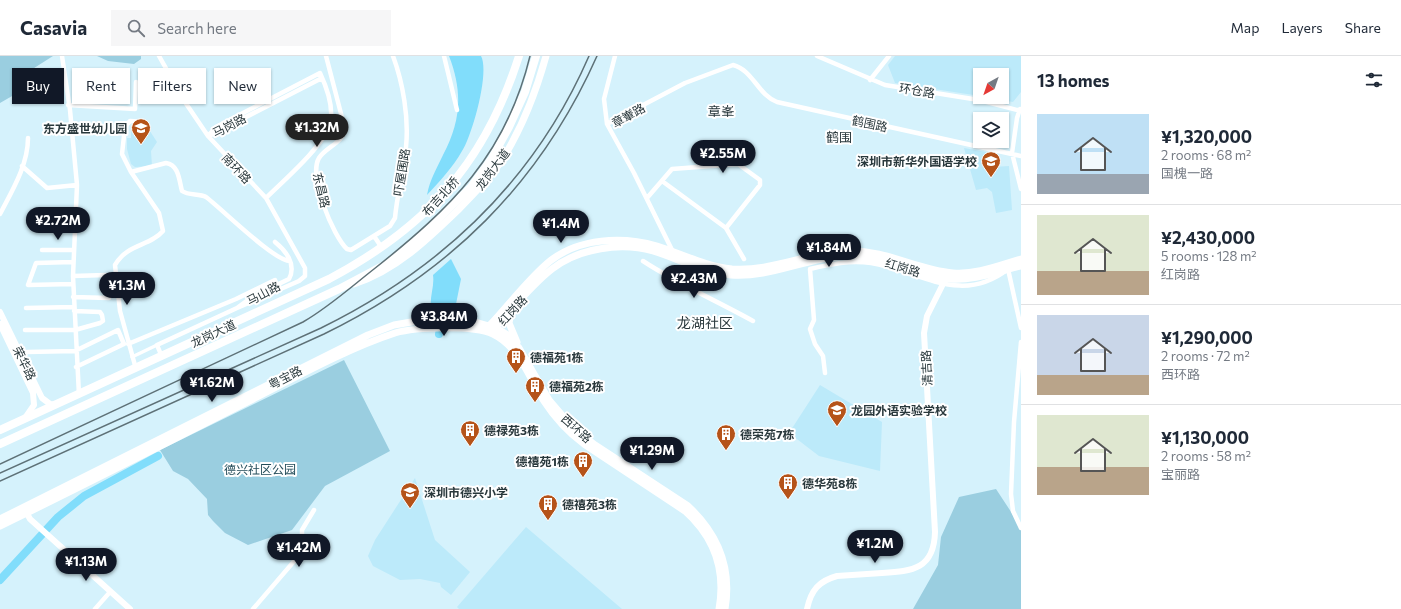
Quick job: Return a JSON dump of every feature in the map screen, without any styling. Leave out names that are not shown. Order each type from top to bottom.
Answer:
[{"type":"highway","name":"龙岗大道","points":[[462,171],[478,148],[506,95],[519,56]]},
{"type":"highway","name":"龙岗大道","points":[[450,208],[471,187],[494,154],[512,121],[525,92],[536,56]]},
{"type":"highway","name":"布吉北桥","points":[[418,220],[462,171]]},
{"type":"highway","points":[[463,205],[471,187]]},
{"type":"highway","name":"布吉北桥","points":[[415,240],[450,208]]},
{"type":"highway","name":"龙岗大道","points":[[0,430],[330,279],[382,248],[418,220]]},
{"type":"highway","name":"龙岗大道","points":[[0,444],[339,289],[388,263],[415,240]]},
{"type":"main road","name":"龙岗大道","points":[[339,289],[371,278],[394,266],[436,231],[492,174],[513,140],[532,98],[546,56]]},
{"type":"main road","name":"红岗路","points":[[492,329],[544,267],[556,257],[570,250],[597,242],[624,240],[651,245],[709,265],[738,269],[755,268],[835,252],[849,251],[876,253],[940,271],[957,273],[976,271],[1021,259]]},
{"type":"main road","name":"红岗路","points":[[492,329],[556,266],[571,258],[599,250],[618,247],[641,248],[719,273],[741,275],[826,258],[849,256],[885,261],[934,276],[950,279],[971,278],[1021,266]]},
{"type":"main road","points":[[514,308],[510,316],[509,323],[523,353]]},
{"type":"main road","name":"粤宝路","points":[[0,526],[25,510],[368,335],[398,324],[432,320],[456,321],[492,329]]},
{"type":"main road","name":"粤宝路","points":[[0,519],[25,510],[322,364],[396,333],[434,328],[492,329]]},
{"type":"main road","name":"西环路","points":[[492,329],[511,338],[523,353],[549,400],[573,428],[688,506],[708,528],[722,554],[726,568],[727,583],[725,609]]},
{"type":"main road","name":"西环路","points":[[492,329],[514,351],[545,403],[569,432],[685,511],[704,531],[717,556],[722,583],[719,609]]},
{"type":"street","points":[[62,56],[77,185],[73,250],[73,297],[78,395]]},
{"type":"street","name":"南环路","points":[[159,56],[185,102],[208,136],[266,198],[306,273],[299,281],[237,308]]},
{"type":"street","name":"东昌路","points":[[326,56],[345,129],[340,139],[324,152],[318,160],[316,177],[338,239]]},
{"type":"street","name":"吓屋围路","points":[[338,239],[347,249],[351,250],[390,226],[395,218],[406,146],[406,121],[399,70],[393,56]]},
{"type":"street","points":[[444,56],[457,110]]},
{"type":"street","points":[[607,124],[604,99],[615,56]]},
{"type":"street","name":"环仓路","points":[[817,56],[870,80],[885,85],[979,100],[1020,110]]},
{"type":"street","points":[[870,80],[889,56]]},
{"type":"street","name":"章輋路","points":[[673,252],[607,124],[685,83],[733,65]]},
{"type":"street","name":"鹤围路","points":[[733,65],[744,70],[764,95],[777,102],[1021,156]]},
{"type":"street","name":"马岗路","points":[[208,136],[321,76],[329,100],[331,113],[330,123],[325,135],[312,151],[266,198]]},
{"type":"street","points":[[68,105],[135,109],[136,82]]},
{"type":"street","points":[[1020,110],[1012,153],[1021,189]]},
{"type":"street","points":[[136,368],[128,344],[120,310],[115,265],[126,252],[136,246],[157,238],[163,231],[159,213],[131,172],[122,154],[125,126],[130,121],[144,122]]},
{"type":"street","points":[[0,214],[28,150],[28,138]]},
{"type":"street","points":[[131,172],[171,164],[176,170],[182,191],[186,194],[204,196],[249,234],[280,257],[290,261]]},
{"type":"street","points":[[646,198],[672,169],[738,164],[760,180],[760,185],[726,228]]},
{"type":"street","points":[[22,166],[47,188],[77,185]]},
{"type":"street","points":[[662,181],[726,228],[744,259]]},
{"type":"street","points":[[374,236],[382,248]]},
{"type":"street","points":[[275,242],[285,250],[290,261]]},
{"type":"street","points":[[42,250],[73,250]]},
{"type":"street","name":"马山路","points":[[132,357],[237,308],[252,297],[289,278],[292,269],[290,261]]},
{"type":"street","points":[[73,262],[36,263],[28,285],[73,284]]},
{"type":"street","points":[[643,262],[669,278],[753,321]]},
{"type":"street","points":[[825,373],[823,356],[815,344],[810,329],[814,320],[810,269],[842,262],[864,262],[943,284],[962,286],[975,284],[998,276],[1008,269],[1021,328]]},
{"type":"street","points":[[690,288],[697,267]]},
{"type":"street","points":[[73,276],[106,275]]},
{"type":"street","points":[[128,344],[236,299],[275,280]]},
{"type":"street","name":"清吉路","points":[[807,609],[813,591],[819,583],[826,579],[838,576],[904,571],[924,563],[930,555],[934,544],[933,504],[924,333],[927,316],[943,284]]},
{"type":"street","points":[[73,297],[109,298]]},
{"type":"street","points":[[24,330],[75,330],[100,323],[103,320],[100,312],[74,309],[26,308]]},
{"type":"street","name":"荣华路","points":[[0,312],[42,398],[50,404],[57,405]]},
{"type":"street","name":"荣华路","points":[[0,324],[33,393],[34,405],[24,420]]},
{"type":"street","points":[[27,352],[76,351],[118,330],[124,344],[76,367]]},
{"type":"street","points":[[1021,342],[1014,422],[1011,494],[1013,511],[1021,528]]},
{"type":"street","points":[[157,345],[162,357]]},
{"type":"street","points":[[25,510],[30,519],[39,528],[130,609]]},
{"type":"street","points":[[253,609],[302,552],[302,530],[314,510]]},
{"type":"street","points":[[95,609],[110,592]]},
{"type":"shaded area","points":[[449,56],[481,56],[483,64],[482,89],[475,119],[466,143],[450,168],[427,195],[432,179],[454,130],[458,106],[458,94],[454,69]]},
{"type":"shaded area","points":[[895,56],[1021,56],[1021,92],[1013,102],[1009,101],[1009,68],[973,68],[973,95],[895,83],[888,65]]},
{"type":"shaded area","name":"东方盛世幼儿园","points":[[131,127],[148,128],[157,142],[151,151],[152,166],[135,167],[131,164],[127,149],[127,138],[131,138]]},
{"type":"shaded area","name":"深圳市新华外国语学校","points":[[964,148],[986,152],[993,167],[1009,166],[1012,210],[996,213],[992,192],[987,188],[976,190]]},
{"type":"shaded area","points":[[451,259],[461,279],[454,314],[433,314],[431,309],[431,300],[433,275]]},
{"type":"shaded area","name":"龙园外语实验学校","points":[[820,385],[882,422],[880,471],[819,456],[789,433]]},
{"type":"shaded area","name":"深圳市德兴小学","points":[[415,478],[435,540],[470,572],[451,595],[441,587],[440,583],[420,579],[400,580],[373,566],[368,556],[375,540]]},
{"type":"shaded area","points":[[526,527],[622,609],[459,609],[457,607]]},
{"type":"green space","points":[[0,56],[53,56],[34,68],[12,68],[12,96],[0,103]]},
{"type":"green space","points":[[97,56],[141,56],[141,59],[134,64],[108,61]]},
{"type":"green space","name":"德兴社区公园","points":[[344,360],[390,451],[325,486],[292,530],[248,545],[225,533],[208,515],[207,499],[188,479],[173,471],[160,450]]},
{"type":"green space","points":[[996,489],[1021,527],[1021,609],[913,609],[938,565],[941,537],[959,497]]},
{"type":"waterway","points":[[439,334],[445,304]]},
{"type":"waterway","points":[[0,580],[58,517],[84,496],[158,456]]},
{"type":"railway","points":[[0,464],[303,322],[340,297],[427,224],[451,201],[472,177],[490,151],[506,122],[520,91],[530,56]]},
{"type":"railway","points":[[0,473],[321,328],[365,304],[406,278],[444,249],[480,216],[512,181],[541,143],[567,101],[589,56]]},
{"type":"railway","points":[[0,481],[324,334],[369,310],[411,283],[450,253],[486,220],[519,184],[548,145],[574,102],[597,56]]},
{"type":"place","name":"东方盛世幼儿园","points":[[141,145]]},
{"type":"place","name":"深圳市新华外国语学校","points":[[991,178]]},
{"type":"place","name":"德福苑1栋","points":[[516,374]]},
{"type":"place","name":"德福苑2栋","points":[[535,403]]},
{"type":"place","name":"龙园外语实验学校","points":[[837,427]]},
{"type":"place","name":"德禄苑3栋","points":[[470,447]]},
{"type":"place","name":"德荣苑7栋","points":[[726,451]]},
{"type":"place","name":"德禧苑1栋","points":[[583,478]]},
{"type":"place","name":"德华苑8栋","points":[[788,500]]},
{"type":"place","name":"深圳市德兴小学","points":[[410,509]]},
{"type":"place","name":"德禧苑3栋","points":[[548,521]]},
{"type":"district","name":"章峯","points":[[721,111]]},
{"type":"district","name":"鹤围","points":[[839,137]]},
{"type":"district","name":"龙湖社区","points":[[705,322]]}]
